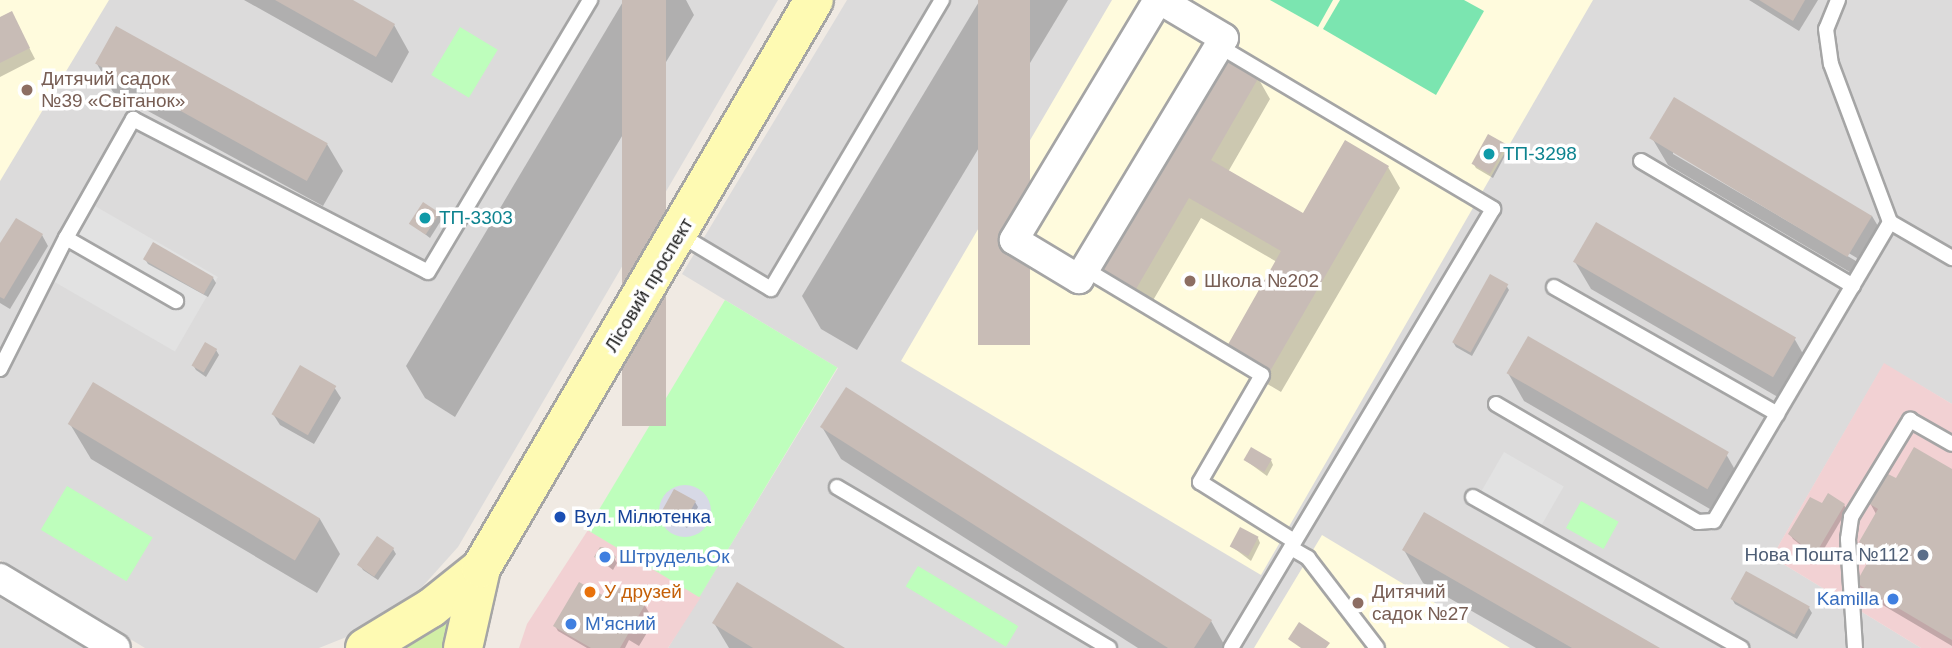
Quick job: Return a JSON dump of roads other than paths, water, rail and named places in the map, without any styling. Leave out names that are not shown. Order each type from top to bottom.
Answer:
[{"type":"street","name":"Лісовий проспект","points":[[463,648],[481,568],[814,0]]},
{"type":"street","points":[[1159,0],[1223,38],[1079,279],[1014,240],[1159,0]]},
{"type":"street","name":"Лісовий проспект","points":[[365,648],[430,608],[481,568]]},
{"type":"street","points":[[0,578],[116,648]]},
{"type":"lane","points":[[0,369],[5,344],[133,119],[428,272],[590,0]]},
{"type":"lane","points":[[679,234],[771,289],[942,0]]},
{"type":"lane","points":[[1838,0],[1826,29],[1831,64],[1890,222],[1952,258]]},
{"type":"lane","points":[[1219,46],[1493,209],[1231,648]]},
{"type":"lane","points":[[1641,162],[1853,286]]},
{"type":"lane","points":[[1496,404],[1698,522],[1706,523],[1719,515],[1890,222]]},
{"type":"lane","points":[[66,238],[176,301]]},
{"type":"lane","points":[[1085,269],[1262,375],[1200,482],[1293,544],[1308,558],[1377,648]]},
{"type":"lane","points":[[1553,287],[1778,414]]},
{"type":"lane","points":[[1855,648],[1849,539],[1852,517],[1910,420],[1952,444]]},
{"type":"lane","points":[[836,487],[1109,648]]},
{"type":"lane","points":[[1473,497],[1741,648]]},
{"type":"place","name":"Дитячий садок №39 «Світанок»","points":[[27,90]]},
{"type":"place","name":"ТП-3298","points":[[1489,154]]},
{"type":"place","name":"ТП-3303","points":[[425,218]]},
{"type":"place","name":"Школа №202","points":[[1190,281]]},
{"type":"place","name":"Вул. Мілютенка","points":[[560,517]]},
{"type":"place","name":"Нова Пошта №112","points":[[1923,555]]},
{"type":"place","name":"ШтрудельОк","points":[[605,557]]},
{"type":"place","name":"У друзей","points":[[590,592]]},
{"type":"place","name":"Kamilla","points":[[1893,599]]},
{"type":"place","name":"Дитячий садок №27","points":[[1358,603]]},
{"type":"place","name":"М'ясний","points":[[571,624]]}]
